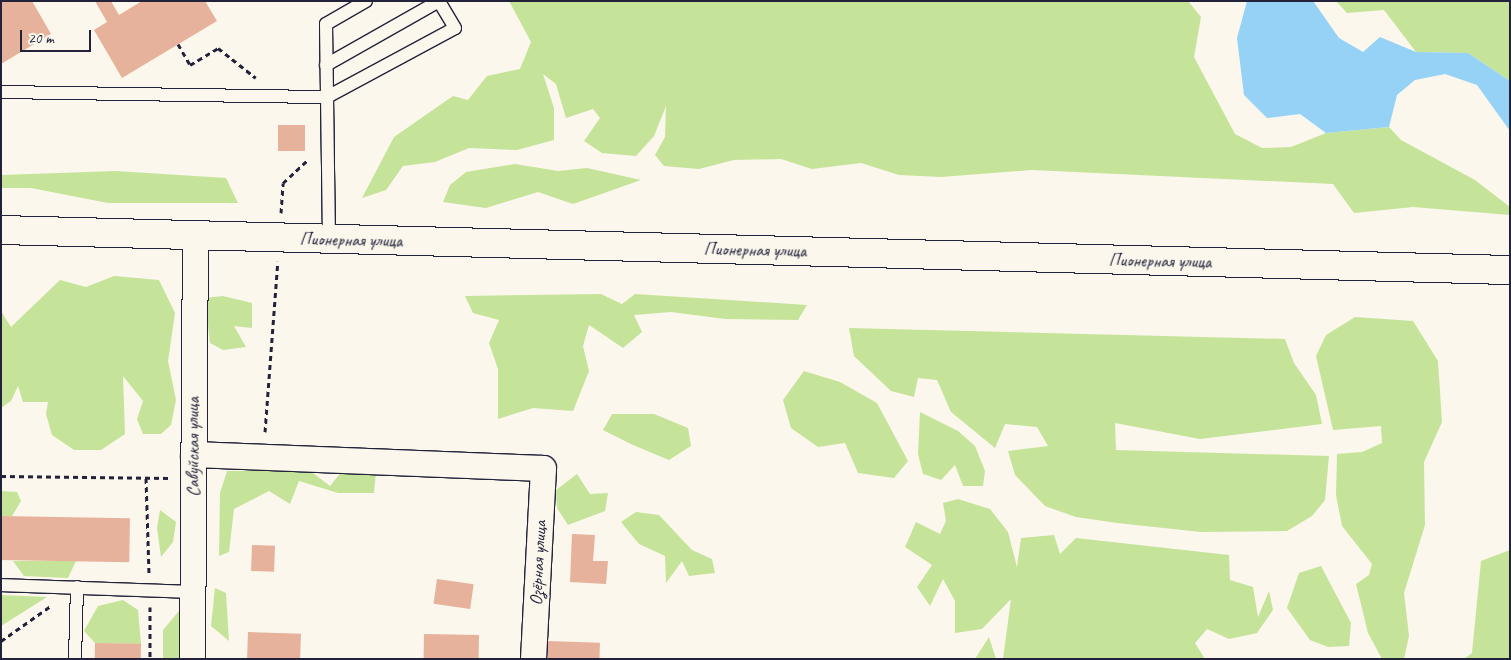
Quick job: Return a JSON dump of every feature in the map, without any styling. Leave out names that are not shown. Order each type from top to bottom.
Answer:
[{"type":"main road","name":"Пионерная улица","points":[[1,230],[1510,270]]},
{"type":"street","name":"Савуйская улица","points":[[192,659],[194,592],[195,234]]},
{"type":"street","name":"Озёрная улица","points":[[193,466],[543,468],[533,659]]},
{"type":"lane","points":[[329,239],[326,24],[366,1]]},
{"type":"lane","points":[[1,92],[327,97],[455,28],[439,1],[326,66]]},
{"type":"lane","points":[[1,584],[194,592]]},
{"type":"lane","points":[[75,659],[77,587]]},
{"type":"path","points":[[1,476],[146,478],[193,466]]},
{"type":"path","points":[[146,478],[150,590],[150,659]]},
{"type":"path","points":[[1,641],[77,587]]},
{"type":"green space","points":[[509,1],[1188,1],[1201,17],[1194,57],[1235,134],[1262,148],[1291,147],[1326,133],[1389,127],[1401,140],[1475,180],[1510,207],[1510,215],[1413,207],[1354,213],[1333,184],[1032,170],[941,177],[899,175],[861,163],[812,169],[781,159],[734,160],[699,169],[664,166],[655,155],[665,137],[666,106],[654,136],[636,156],[602,153],[584,141],[600,118],[593,109],[566,118],[556,84],[543,74],[554,108],[554,140],[517,150],[469,148],[435,162],[403,166],[386,190],[362,198],[394,137],[453,96],[468,100],[487,76],[520,69],[531,42]]},
{"type":"green space","points":[[1336,1],[1510,1],[1510,81],[1468,53],[1416,52],[1384,10],[1347,13]]},
{"type":"green space","points":[[515,164],[558,171],[587,168],[641,180],[573,204],[538,192],[486,208],[443,202],[450,185],[466,172]]},
{"type":"green space","points":[[116,171],[226,178],[238,203],[108,203],[31,188],[1,188],[1,175]]},
{"type":"green space","points":[[114,276],[159,280],[175,313],[168,361],[176,400],[171,425],[161,434],[143,434],[137,419],[143,401],[123,376],[125,434],[101,450],[74,450],[52,435],[46,414],[48,402],[23,402],[18,386],[11,401],[1,408],[1,311],[11,327],[60,280],[86,287]]},
{"type":"green space","points":[[601,294],[622,304],[635,294],[807,305],[798,320],[725,319],[671,312],[634,315],[642,332],[623,348],[589,325],[583,346],[589,371],[573,411],[533,408],[498,419],[498,369],[489,343],[499,320],[473,313],[465,296]]},
{"type":"green space","points":[[223,296],[252,303],[252,328],[234,326],[246,347],[223,350],[210,343],[205,298]]},
{"type":"green space","points":[[1355,317],[1413,321],[1438,361],[1442,422],[1424,462],[1425,525],[1404,593],[1409,636],[1404,659],[1382,659],[1368,633],[1356,584],[1369,575],[1372,564],[1342,526],[1336,495],[1337,454],[1362,452],[1382,443],[1381,426],[1333,430],[1316,356],[1326,335]]},
{"type":"green space","points":[[849,328],[1285,339],[1294,363],[1316,395],[1322,424],[1200,439],[1115,423],[1116,450],[1329,456],[1325,500],[1312,516],[1287,531],[1201,532],[1076,517],[1045,506],[1015,475],[1008,451],[1048,446],[1037,427],[1005,424],[995,448],[951,412],[937,380],[918,378],[914,397],[891,391],[854,356]]},
{"type":"green space","points":[[804,371],[840,382],[877,403],[908,461],[894,478],[858,473],[845,443],[818,447],[791,428],[783,400]]},
{"type":"green space","points":[[920,412],[958,431],[975,446],[985,471],[983,486],[963,486],[955,465],[941,480],[923,474],[918,454]]},
{"type":"green space","points":[[612,414],[654,414],[688,428],[691,446],[669,460],[603,430]]},
{"type":"green space","points":[[309,470],[330,486],[342,471],[376,472],[374,493],[338,493],[299,481],[290,504],[269,491],[234,509],[229,552],[219,556],[220,493],[227,471]]},
{"type":"green space","points":[[577,474],[590,494],[608,493],[605,511],[568,525],[557,508],[556,490]]},
{"type":"green space","points":[[1,491],[17,492],[21,501],[12,516],[1,516]]},
{"type":"green space","points":[[958,499],[990,509],[1008,532],[1017,567],[1021,538],[1054,535],[1060,554],[1076,538],[1229,555],[1230,580],[1253,587],[1258,617],[1269,591],[1273,610],[1257,633],[1229,639],[1207,629],[1195,643],[1205,659],[1003,659],[1011,599],[982,629],[955,633],[955,601],[943,579],[930,606],[917,587],[932,565],[905,547],[916,522],[940,534],[946,521],[943,503]]},
{"type":"green space","points":[[160,510],[176,522],[173,542],[161,557],[157,528]]},
{"type":"green space","points":[[636,512],[659,515],[692,550],[712,559],[715,573],[689,576],[682,561],[666,583],[665,556],[639,544],[621,522]]},
{"type":"green space","points":[[1510,550],[1510,659],[1464,659],[1472,653],[1481,561]]},
{"type":"green space","points":[[13,561],[76,561],[68,578],[24,576]]},
{"type":"green space","points":[[1321,566],[1351,623],[1349,646],[1328,647],[1310,640],[1287,608],[1299,573]]},
{"type":"green space","points":[[215,588],[226,593],[229,641],[211,626]]},
{"type":"green space","points":[[1,595],[47,597],[1,626]]},
{"type":"green space","points":[[123,600],[138,610],[141,644],[95,643],[84,631],[98,606]]},
{"type":"green space","points":[[179,611],[180,659],[163,659],[163,630]]},
{"type":"green space","points":[[989,637],[996,659],[975,659]]},
{"type":"water","points":[[1247,1],[1313,1],[1339,38],[1363,52],[1380,37],[1416,52],[1468,53],[1510,81],[1510,131],[1477,85],[1445,74],[1415,80],[1397,95],[1389,127],[1326,133],[1300,114],[1267,118],[1244,95],[1237,38]]},
{"type":"building","points":[[1,1],[32,1],[51,34],[1,64]]},
{"type":"building","points":[[95,1],[111,1],[119,15],[142,1],[205,1],[217,21],[122,78],[94,30],[107,22]]},
{"type":"building","points":[[278,125],[305,125],[305,151],[278,151]]},
{"type":"building","points":[[1,516],[130,518],[129,562],[1,560]]},
{"type":"building","points":[[572,534],[595,535],[593,561],[608,561],[606,584],[570,582]]},
{"type":"building","points":[[252,545],[275,546],[274,572],[251,571]]},
{"type":"building","points":[[437,579],[474,584],[470,609],[434,604]]},
{"type":"building","points":[[248,632],[301,634],[300,659],[247,659]]},
{"type":"building","points":[[424,634],[479,635],[479,659],[424,659]]},
{"type":"building","points":[[548,641],[600,643],[599,659],[547,659]]},
{"type":"building","points":[[95,643],[141,644],[141,659],[95,659]]}]
